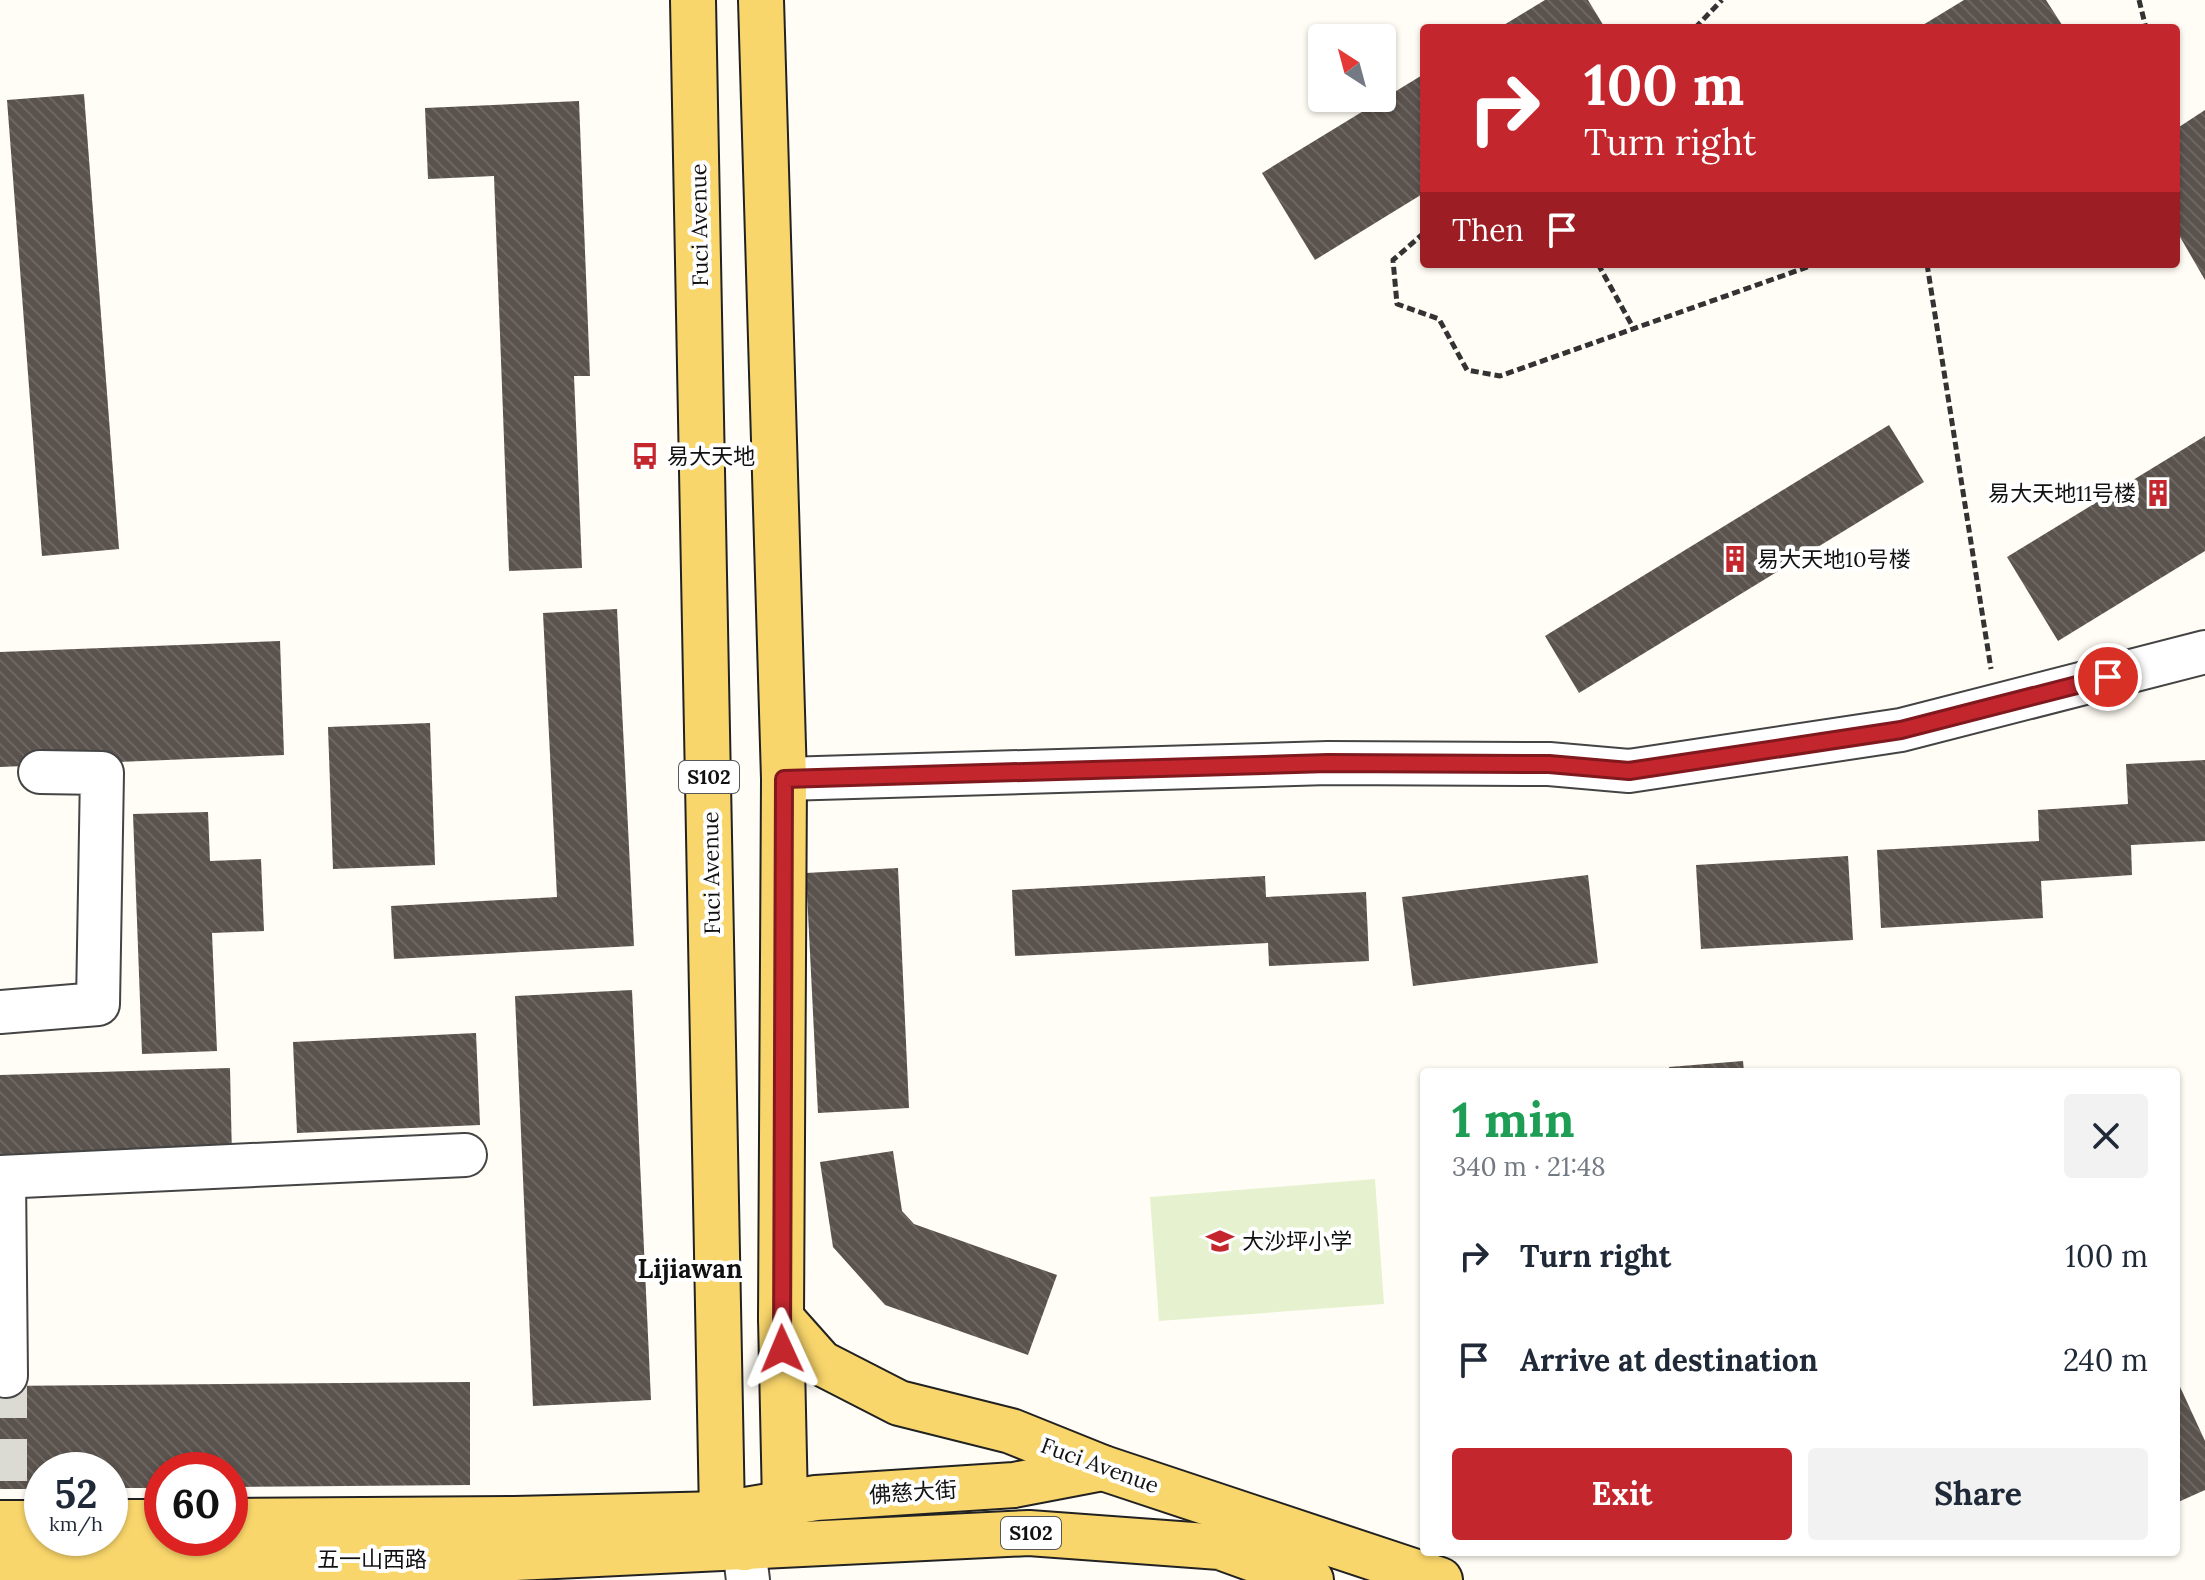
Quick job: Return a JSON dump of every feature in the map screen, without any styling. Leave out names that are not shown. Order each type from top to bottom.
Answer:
[{"type":"main road","name":"Fuci Avenue","points":[[693,0],[738,1547]]},
{"type":"main road","points":[[738,1547],[785,1504],[781,1318],[784,779],[761,0]]},
{"type":"main road","name":"Fuci Avenue","points":[[781,1318],[821,1363],[899,1403],[1011,1431],[1103,1468],[1440,1580]]},
{"type":"main road","name":"佛慈大街","points":[[785,1504],[816,1498],[1014,1485],[1103,1468]]},
{"type":"main road","name":"五一山西路","points":[[248,1521],[514,1519],[738,1547]]},
{"type":"main road","name":"五一山西路","points":[[11,1525],[515,1558],[738,1547]]},
{"type":"main road","name":"S102","points":[[738,1547],[1029,1533],[1220,1547],[1311,1580]]},
{"type":"street","points":[[784,779],[1328,763],[1549,764],[1629,771],[1901,730],[1996,706],[2201,664]]},
{"type":"street","points":[[0,1012],[98,1004],[102,773],[40,772]]},
{"type":"street","points":[[6,1376],[2,1177],[465,1155]]},
{"type":"path","points":[[1699,24],[1722,0]]},
{"type":"path","points":[[2139,0],[2145,24]]},
{"type":"path","points":[[1420,236],[1393,260],[1397,304],[1439,319],[1467,370],[1500,376],[1805,268]]},
{"type":"path","points":[[1600,268],[1634,329]]},
{"type":"path","points":[[1928,268],[1996,706]]},
{"type":"green space","points":[[1375,1179],[1384,1304],[1159,1321],[1150,1197]]},
{"type":"building","points":[[1545,0],[1588,0],[1603,24],[1506,24]]},
{"type":"building","points":[[1964,0],[2046,0],[2061,24],[1925,24]]},
{"type":"building","points":[[1420,76],[1420,195],[1315,260],[1262,173],[1362,112],[1396,112],[1396,91]]},
{"type":"building","points":[[84,94],[119,549],[42,556],[7,100]]},
{"type":"building","points":[[579,101],[590,376],[574,376],[582,568],[509,571],[494,176],[428,179],[425,108]]},
{"type":"building","points":[[2205,110],[2205,280],[2180,237],[2180,126]]},
{"type":"building","name":"易大天地10号楼","points":[[1889,425],[1924,482],[1579,693],[1545,636]]},
{"type":"building","name":"易大天地11号楼","points":[[2205,436],[2205,551],[2058,641],[2007,557]]},
{"type":"building","points":[[617,609],[634,946],[394,959],[391,906],[557,897],[543,613]]},
{"type":"building","points":[[280,641],[284,755],[0,767],[0,652]]},
{"type":"building","points":[[430,723],[435,865],[333,869],[328,727]]},
{"type":"building","points":[[2205,760],[2205,841],[2131,845],[2132,875],[2041,881],[2043,918],[1881,928],[1877,850],[2039,841],[2038,810],[2128,804],[2126,764]]},
{"type":"building","points":[[208,812],[210,861],[261,859],[264,931],[212,933],[217,1051],[142,1054],[133,814]]},
{"type":"building","points":[[1848,856],[1853,940],[1701,949],[1696,865]]},
{"type":"building","points":[[898,868],[909,1108],[818,1113],[806,873]]},
{"type":"building","points":[[1588,875],[1598,963],[1413,986],[1402,897]]},
{"type":"building","points":[[1265,876],[1266,897],[1366,892],[1369,961],[1269,966],[1268,943],[1015,956],[1012,890]]},
{"type":"building","points":[[632,990],[651,1400],[533,1406],[515,996]]},
{"type":"building","points":[[476,1033],[480,1125],[297,1133],[293,1042]]},
{"type":"building","points":[[1743,1061],[1744,1068],[1669,1068]]},
{"type":"building","points":[[230,1068],[232,1158],[0,1166],[0,1075]]},
{"type":"building","points":[[893,1151],[902,1211],[914,1224],[1057,1275],[1028,1355],[885,1305],[833,1247],[820,1162]]},
{"type":"building","points":[[470,1382],[470,1485],[248,1487],[248,1452],[144,1452],[144,1488],[128,1488],[128,1452],[24,1452],[24,1489],[0,1489],[0,1386]]},
{"type":"building","points":[[2180,1387],[2205,1441],[2205,1490],[2180,1501]]},
{"type":"tunnel","points":[[6,1376],[6,1497]]},
{"type":"place","name":"易大天地","points":[[645,456]]},
{"type":"place","name":"易大天地11号楼","points":[[2158,493]]},
{"type":"place","name":"易大天地10号楼","points":[[1735,559]]},
{"type":"place","name":"大沙坪小学","points":[[1220,1241]]},
{"type":"district","name":"Lijiawan","points":[[690,1269]]},
{"type":"route","points":[[782,1349],[784,779],[1328,763],[1549,764],[1629,771],[1901,730],[2108,677]]}]
